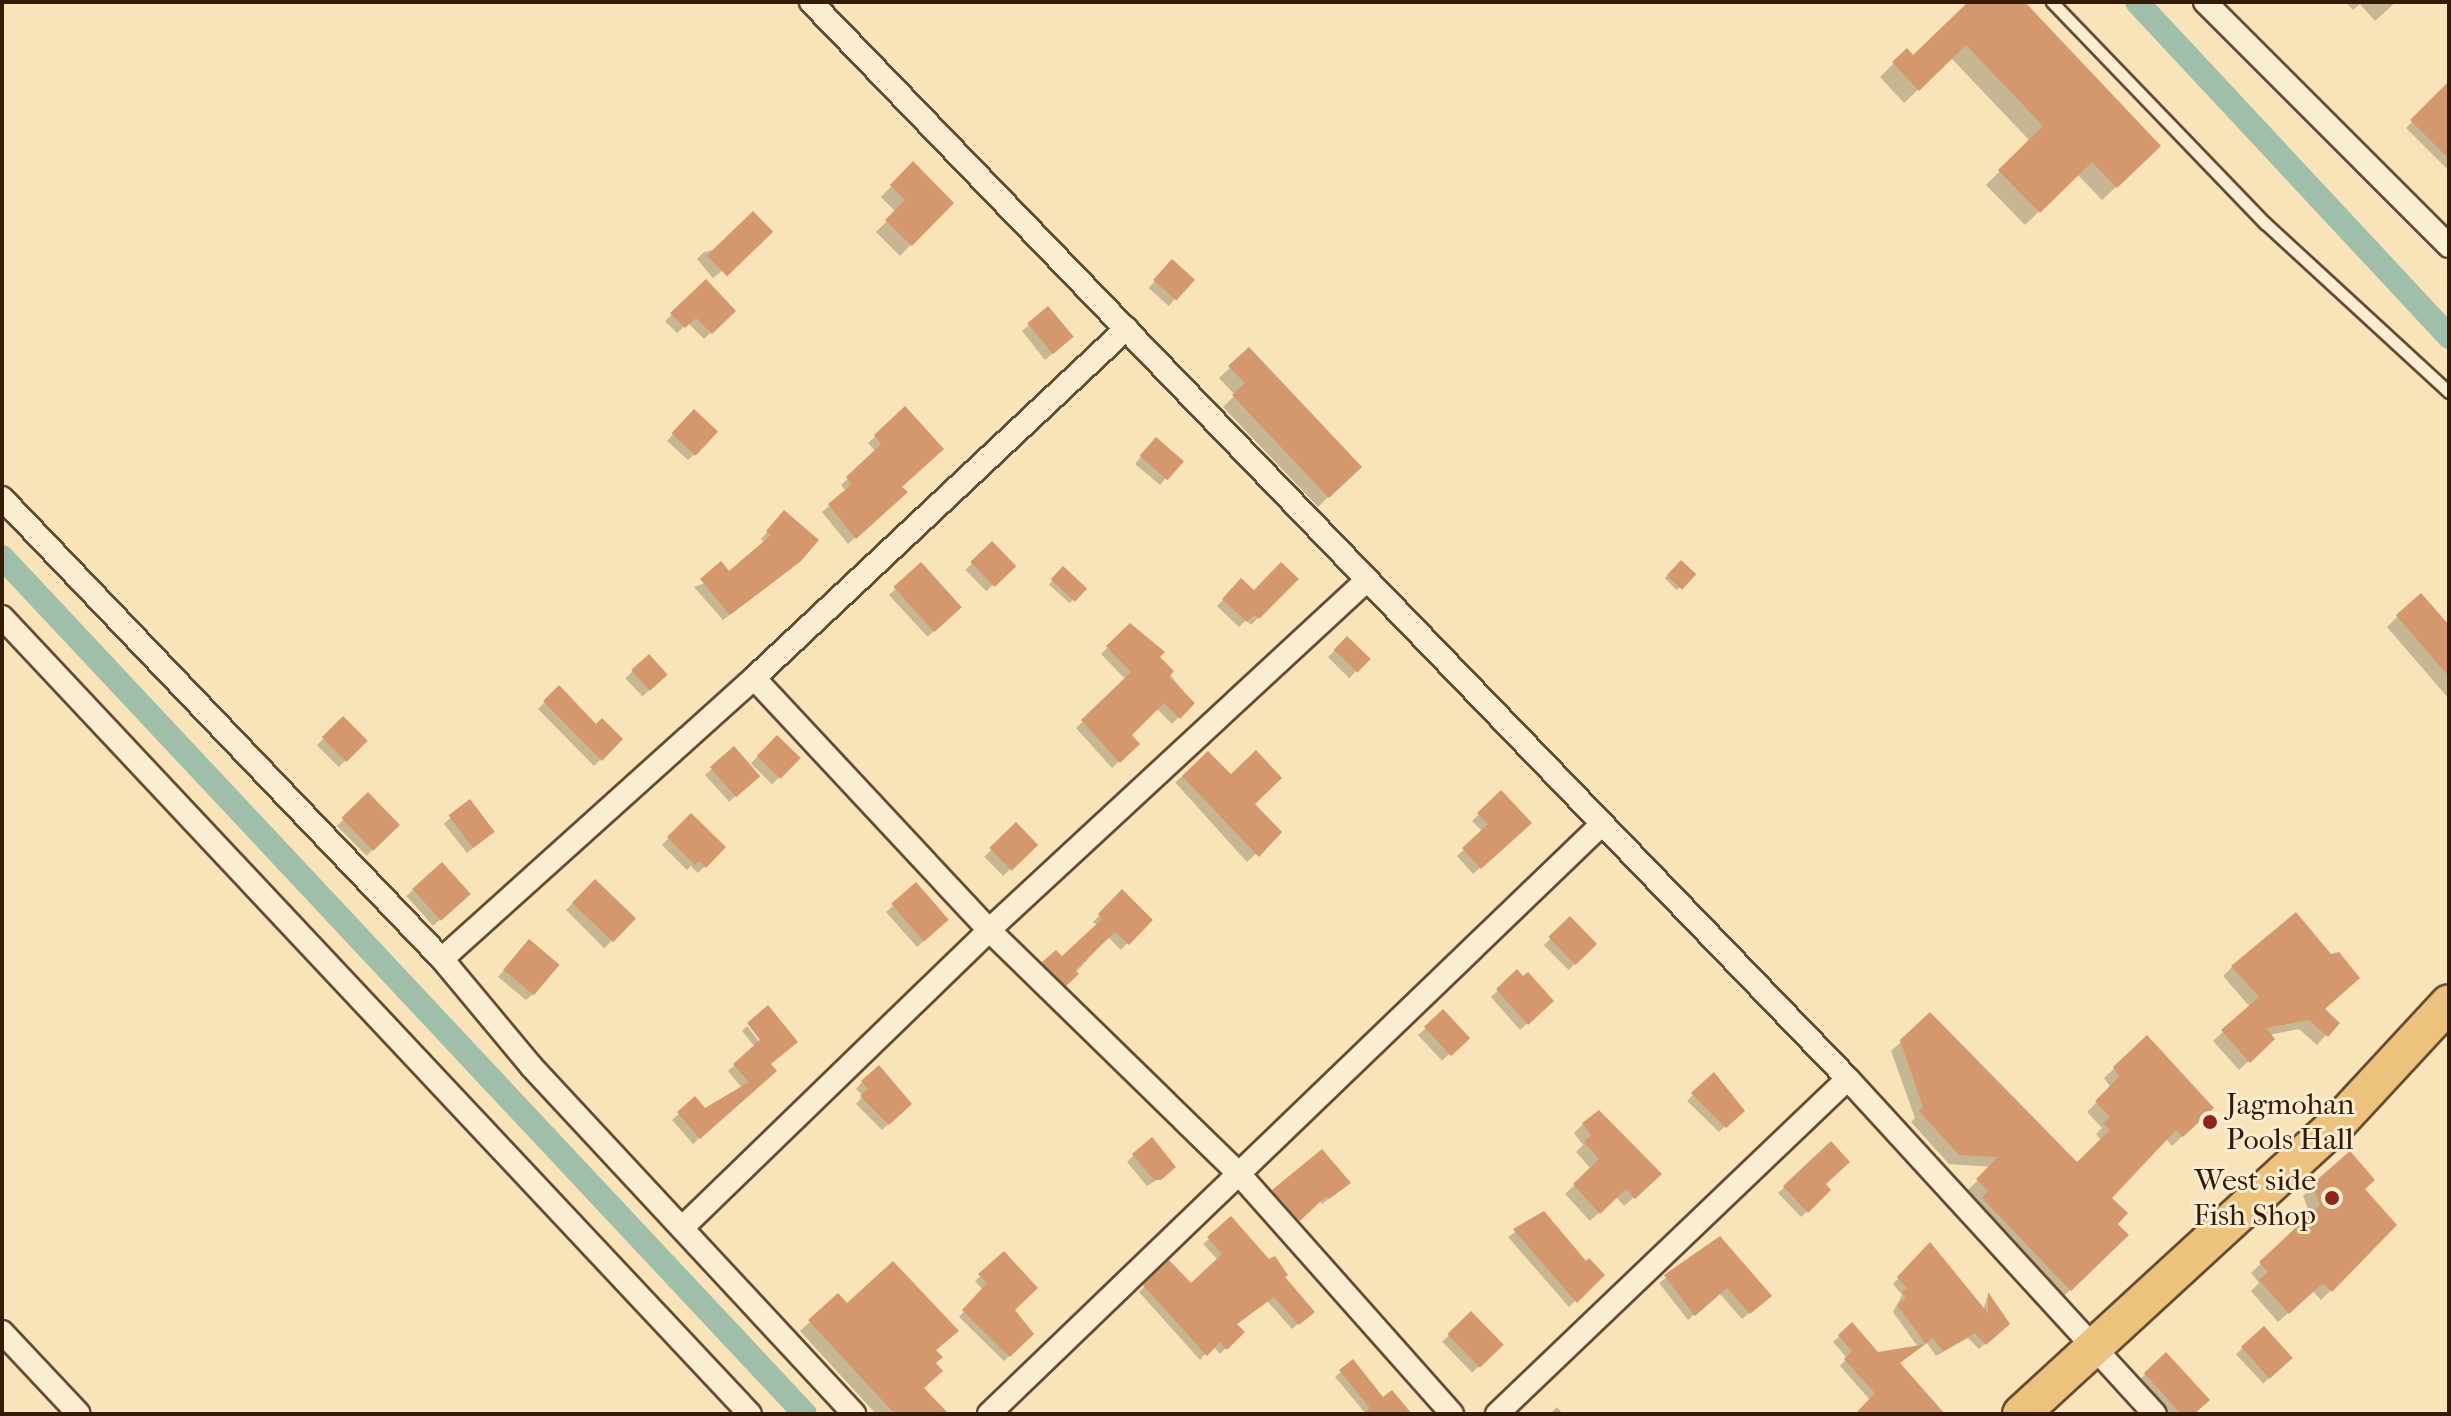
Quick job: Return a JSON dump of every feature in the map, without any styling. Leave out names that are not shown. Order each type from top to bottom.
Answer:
[{"type":"main road","points":[[2021,1414],[2338,1123],[2449,1003]]},
{"type":"street","points":[[811,2],[1848,1079],[2155,1414]]},
{"type":"street","points":[[2205,2],[2449,246]]},
{"type":"street","points":[[442,959],[754,678],[1127,328]]},
{"type":"street","points":[[2,498],[442,959],[531,1066],[854,1414]]},
{"type":"street","points":[[682,1228],[989,930],[1367,580]]},
{"type":"street","points":[[2,617],[750,1414]]},
{"type":"street","points":[[754,678],[989,930],[1240,1175],[1452,1414]]},
{"type":"street","points":[[989,1414],[1602,824]]},
{"type":"street","points":[[1497,1414],[1848,1079]]},
{"type":"street","points":[[2,1332],[79,1414]]},
{"type":"lane","points":[[2052,2],[2265,223],[2449,392]]},
{"type":"building","points":[[1968,2],[2025,2],[2161,146],[2117,188],[2092,162],[2040,213],[1998,170],[2043,126],[1966,45],[1919,91],[1892,62],[1907,48],[1913,55]]},
{"type":"building","points":[[2449,81],[2449,159],[2410,120]]},
{"type":"building","points":[[913,161],[954,203],[912,246],[885,220],[905,200],[890,185]]},
{"type":"building","points":[[753,211],[773,232],[727,276],[707,255]]},
{"type":"building","points":[[1172,259],[1195,280],[1176,301],[1153,280]]},
{"type":"building","points":[[706,279],[736,311],[712,334],[696,318],[685,328],[670,313]]},
{"type":"building","points":[[1048,306],[1074,337],[1053,354],[1027,323]]},
{"type":"building","points":[[1249,347],[1362,467],[1329,498],[1232,395],[1245,383],[1228,366]]},
{"type":"building","points":[[905,406],[944,449],[902,487],[908,492],[856,539],[828,504],[852,484],[846,477],[881,444],[874,435]]},
{"type":"building","points":[[694,409],[718,432],[696,456],[671,433]]},
{"type":"building","points":[[1156,437],[1184,461],[1168,480],[1140,456]]},
{"type":"building","points":[[784,510],[819,540],[801,561],[730,615],[700,579],[721,561],[729,571],[771,535],[766,531]]},
{"type":"building","points":[[992,541],[1016,566],[995,587],[970,562]]},
{"type":"building","points":[[1681,560],[1696,574],[1682,590],[1667,575]]},
{"type":"building","points":[[921,562],[962,607],[934,632],[894,587]]},
{"type":"building","points":[[1281,562],[1299,579],[1259,619],[1254,615],[1247,622],[1222,599],[1241,578],[1254,590]]},
{"type":"building","points":[[1063,566],[1087,589],[1075,602],[1051,579]]},
{"type":"building","points":[[2421,593],[2449,625],[2449,677],[2396,615]]},
{"type":"building","points":[[1130,623],[1165,652],[1160,657],[1174,671],[1169,677],[1195,703],[1180,719],[1164,703],[1132,735],[1140,744],[1120,763],[1081,720],[1131,672],[1106,646]]},
{"type":"building","points":[[1347,636],[1371,659],[1358,673],[1334,650]]},
{"type":"building","points":[[649,654],[668,675],[650,691],[631,670]]},
{"type":"building","points":[[559,685],[596,724],[602,718],[623,739],[602,761],[543,701]]},
{"type":"building","points":[[343,716],[368,741],[347,762],[322,737]]},
{"type":"building","points":[[777,735],[801,758],[781,779],[757,756]]},
{"type":"building","points":[[734,746],[760,776],[736,797],[710,767]]},
{"type":"building","points":[[1256,750],[1282,778],[1255,804],[1282,832],[1259,857],[1182,776],[1208,751],[1231,774]]},
{"type":"building","points":[[1501,790],[1532,823],[1481,869],[1462,848],[1488,824],[1477,813]]},
{"type":"building","points":[[368,792],[400,825],[373,851],[341,818]]},
{"type":"building","points":[[470,799],[495,832],[473,848],[448,815]]},
{"type":"building","points":[[691,813],[726,847],[706,868],[699,861],[695,865],[667,837]]},
{"type":"building","points":[[1016,822],[1038,845],[1012,871],[989,848]]},
{"type":"building","points":[[442,862],[471,894],[441,921],[412,889]]},
{"type":"building","points":[[595,879],[636,919],[613,942],[572,903]]},
{"type":"building","points":[[916,882],[949,920],[924,941],[891,904]]},
{"type":"building","points":[[1122,889],[1153,920],[1129,945],[1115,932],[1075,970],[1079,974],[1066,986],[1042,962],[1056,950],[1062,956],[1102,919],[1098,914]]},
{"type":"building","points":[[2296,912],[2331,954],[2339,952],[2360,978],[2325,1009],[2340,1023],[2328,1037],[2309,1020],[2266,1028],[2275,1039],[2250,1063],[2221,1030],[2259,997],[2231,966]]},
{"type":"building","points":[[1570,916],[1597,944],[1576,965],[1548,937]]},
{"type":"building","points":[[529,939],[560,965],[534,995],[503,970]]},
{"type":"building","points":[[1517,969],[1523,976],[1528,972],[1554,1001],[1528,1025],[1496,989]]},
{"type":"building","points":[[768,1005],[798,1042],[771,1064],[777,1071],[700,1139],[677,1112],[695,1096],[705,1108],[749,1082],[733,1064],[760,1040],[747,1023]]},
{"type":"building","points":[[1443,1009],[1470,1038],[1451,1056],[1424,1027]]},
{"type":"building","points":[[1930,1012],[2077,1162],[2110,1130],[2104,1123],[2110,1117],[2095,1101],[2119,1077],[2113,1067],[2147,1035],[2214,1108],[2183,1137],[2176,1130],[2112,1198],[2128,1213],[2118,1224],[2129,1235],[2071,1291],[1982,1198],[1988,1191],[1976,1179],[1998,1157],[1959,1155],[1919,1111],[1923,1107],[1900,1040]]},
{"type":"building","points":[[879,1065],[912,1104],[889,1125],[860,1096],[868,1089],[861,1081]]},
{"type":"building","points":[[1714,1072],[1745,1111],[1726,1128],[1691,1093]]},
{"type":"building","points":[[1599,1110],[1662,1174],[1635,1199],[1626,1189],[1600,1214],[1573,1184],[1599,1159],[1584,1142],[1591,1135],[1582,1123]]},
{"type":"building","points":[[1152,1137],[1176,1167],[1161,1180],[1154,1180],[1132,1154]]},
{"type":"building","points":[[1831,1141],[1850,1162],[1826,1184],[1831,1190],[1808,1213],[1783,1186]]},
{"type":"building","points":[[1322,1149],[1351,1183],[1329,1199],[1326,1196],[1300,1221],[1272,1190]]},
{"type":"building","points":[[2350,1151],[2375,1180],[2365,1189],[2397,1225],[2332,1292],[2323,1283],[2289,1314],[2259,1280],[2268,1272],[2259,1262],[2320,1205],[2312,1184]]},
{"type":"building","points":[[1544,1211],[1586,1261],[1589,1258],[1605,1275],[1577,1303],[1513,1229]]},
{"type":"building","points":[[1231,1216],[1269,1259],[1275,1256],[1288,1275],[1285,1277],[1315,1312],[1299,1325],[1274,1297],[1237,1324],[1245,1332],[1227,1350],[1220,1342],[1207,1356],[1143,1285],[1169,1260],[1191,1283],[1222,1254],[1207,1237]]},
{"type":"building","points":[[1720,1236],[1772,1296],[1750,1314],[1727,1288],[1695,1316],[1664,1275]]},
{"type":"building","points":[[1930,1242],[1988,1313],[1988,1292],[2010,1324],[1986,1345],[1975,1333],[1943,1351],[1933,1338],[1926,1344],[1897,1305],[1906,1298],[1902,1292],[1907,1288],[1897,1277]]},
{"type":"building","points":[[1004,1251],[1038,1288],[1015,1310],[1034,1334],[1010,1357],[962,1310],[987,1283],[978,1274]]},
{"type":"building","points":[[893,1261],[959,1331],[936,1350],[943,1357],[936,1363],[943,1371],[924,1388],[949,1414],[895,1414],[808,1320],[838,1293],[847,1303]]},
{"type":"building","points":[[1471,1311],[1504,1345],[1480,1368],[1447,1334]]},
{"type":"building","points":[[1852,1322],[1878,1352],[1925,1344],[1900,1363],[1945,1414],[1855,1414],[1875,1393],[1844,1359],[1852,1351],[1838,1335]]},
{"type":"building","points":[[2264,1326],[2293,1358],[2270,1379],[2241,1347]]},
{"type":"building","points":[[2166,1352],[2210,1400],[2194,1414],[2181,1414],[2144,1373]]},
{"type":"building","points":[[1353,1359],[1383,1397],[1392,1390],[1412,1414],[1363,1414],[1370,1408],[1339,1370]]},
{"type":"waterway","points":[[2137,2],[2449,337]]},
{"type":"waterway","points":[[2,557],[805,1414]]},
{"type":"place","name":"Jagmohan Pools Hall","points":[[2210,1122]]},
{"type":"place","name":"West side Fish Shop","points":[[2332,1198]]}]
